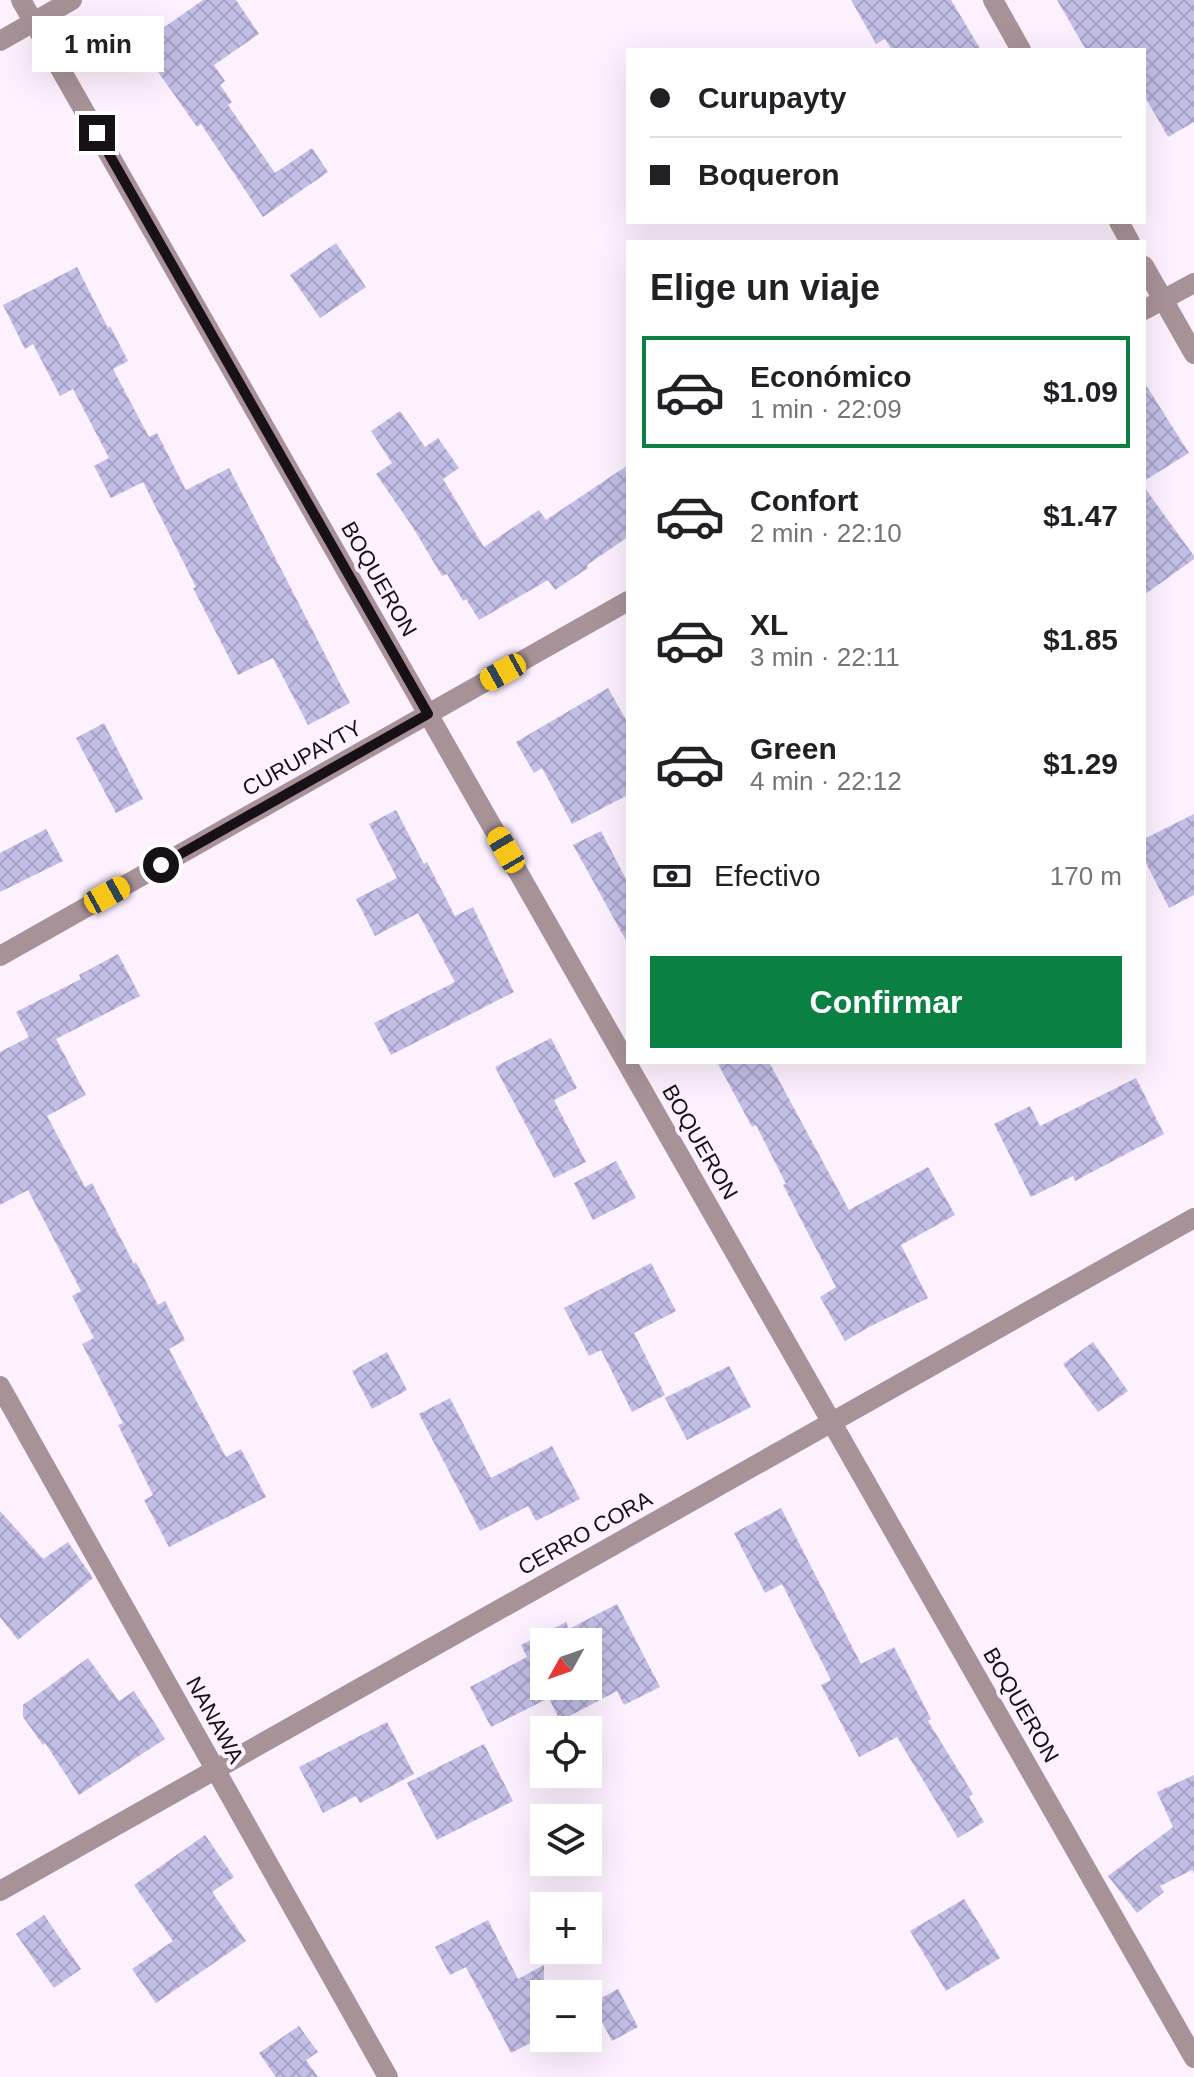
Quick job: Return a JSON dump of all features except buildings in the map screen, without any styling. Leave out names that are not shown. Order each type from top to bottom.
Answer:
[{"type":"street","name":"BOQUERON","points":[[21,0],[626,1061]]},
{"type":"street","points":[[0,41],[72,0]]},
{"type":"street","points":[[993,0],[1020,48]]},
{"type":"street","points":[[1146,269],[1194,354]]},
{"type":"street","points":[[1146,309],[1194,283]]},
{"type":"street","name":"CURUPAYTY","points":[[0,956],[626,602]]},
{"type":"street","name":"BOQUERON","points":[[628,1064],[1194,2058]]},
{"type":"street","name":"CERRO CORA","points":[[0,1891],[1194,1218]]},
{"type":"street","name":"NANAWA","points":[[0,1386],[388,2077]]},
{"type":"route","points":[[97,133],[428,714],[161,865]]}]
